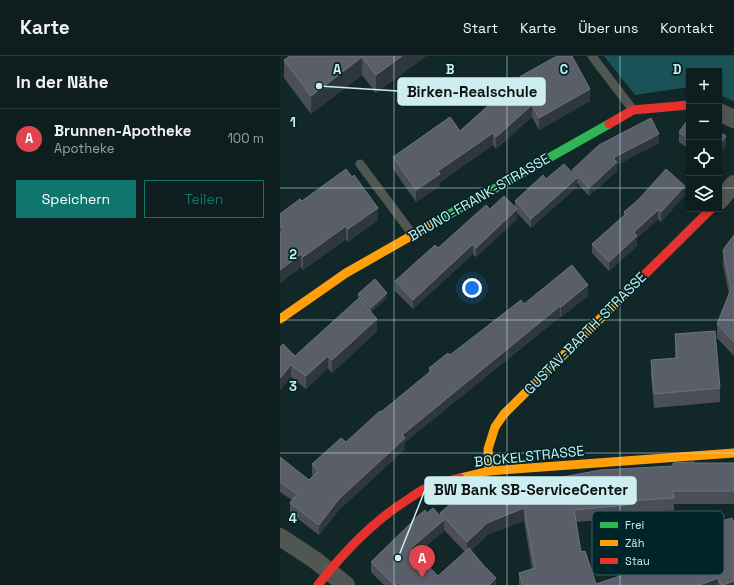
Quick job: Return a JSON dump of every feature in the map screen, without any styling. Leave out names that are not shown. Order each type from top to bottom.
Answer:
[{"type":"street","name":"BRUNO-FRANK-STRASSE","points":[[280,319],[346,273],[633,110],[686,105]]},
{"type":"street","points":[[722,113],[734,119]]},
{"type":"street","points":[[722,198],[734,184]]},
{"type":"street","name":"GUSTAV-BARTH-STRASSE","points":[[489,471],[488,449],[495,427],[504,414],[708,212]]},
{"type":"street","name":"BOCKELSTRASSE","points":[[318,585],[366,530],[394,508],[421,492],[449,481],[489,471],[734,453]]},
{"type":"street","points":[[280,537],[329,571],[346,585]]},
{"type":"lane","points":[[592,56],[633,110]]},
{"type":"lane","points":[[360,164],[413,234]]},
{"type":"shaded area","points":[[604,56],[734,56],[734,101],[722,96],[722,68],[686,68],[686,87],[635,95]]},
{"type":"building","points":[[290,56],[402,56],[376,75],[362,57],[311,96],[284,60]]},
{"type":"building","points":[[557,56],[572,56],[590,89],[539,118],[532,105],[496,137],[493,133],[438,171],[440,174],[416,190],[393,157],[450,117],[460,131],[521,76]]},
{"type":"building","points":[[651,118],[659,134],[613,158],[617,162],[589,188],[572,170],[599,145]]},
{"type":"building","points":[[686,122],[686,137],[679,132]]},
{"type":"building","points":[[722,134],[726,136],[722,142]]},
{"type":"building","points":[[564,164],[577,178],[531,219],[515,201],[543,175],[546,179]]},
{"type":"building","points":[[346,169],[352,177],[354,175],[378,208],[348,229],[346,226],[303,257],[301,254],[280,270],[280,233],[284,231],[280,226],[282,225],[280,222],[280,214],[300,199],[302,201]]},
{"type":"building","points":[[666,169],[685,186],[661,212],[658,210],[634,232],[637,236],[609,262],[592,244],[626,214],[624,212],[638,200]]},
{"type":"building","points":[[504,196],[517,209],[476,248],[473,244],[413,300],[395,281],[435,245],[438,248],[486,205],[490,209]]},
{"type":"building","points":[[734,235],[734,342],[717,324],[731,289],[723,250]]},
{"type":"building","points":[[572,265],[588,285],[561,307],[560,306],[402,435],[405,438],[339,499],[319,525],[290,503],[297,494],[280,482],[280,457],[309,480],[318,471],[312,464],[341,438],[346,442],[380,411],[381,412],[431,371],[429,368],[448,353],[450,355],[521,300],[524,304]]},
{"type":"building","points":[[375,279],[387,293],[371,308],[358,294]]},
{"type":"building","points":[[359,298],[377,319],[332,360],[328,356],[306,376],[291,365],[280,378],[280,347],[283,344],[295,356]]},
{"type":"building","points":[[715,331],[720,388],[654,394],[651,360],[677,358],[675,334]]},
{"type":"building","points":[[673,463],[734,463],[734,491],[673,491],[674,498],[627,501],[627,505],[574,510],[581,552],[585,551],[596,584],[623,575],[724,575],[724,520],[732,518],[734,523],[734,581],[723,585],[721,585],[718,578],[700,585],[523,585],[519,573],[535,568],[524,508],[487,523],[467,542],[440,513],[465,491],[539,478],[540,481],[601,470],[673,466]]},
{"type":"building","points":[[433,508],[444,520],[411,548],[438,576],[469,548],[496,578],[489,585],[401,585],[399,582],[394,585],[371,562],[411,522],[425,510],[427,513]]},
{"type":"traffic: fast","points":[[439,220],[609,124]]},
{"type":"traffic: slow","points":[[280,319],[346,273],[439,220]]},
{"type":"traffic: slow","points":[[489,471],[488,449],[495,427],[504,414],[618,301]]},
{"type":"traffic: slow","points":[[460,478],[489,471],[734,453]]},
{"type":"traffic: jam","points":[[609,124],[633,110],[686,105]]},
{"type":"traffic: jam","points":[[618,301],[708,212]]},
{"type":"traffic: jam","points":[[318,585],[368,529],[422,490],[460,478]]},
{"type":"place","name":"Birken-Realschule","points":[[319,86]]},
{"type":"place","name":"BW Bank SB-ServiceCenter","points":[[398,558]]},
{"type":"place","name":"Brunnen-Apotheke","points":[[422,578]]}]
